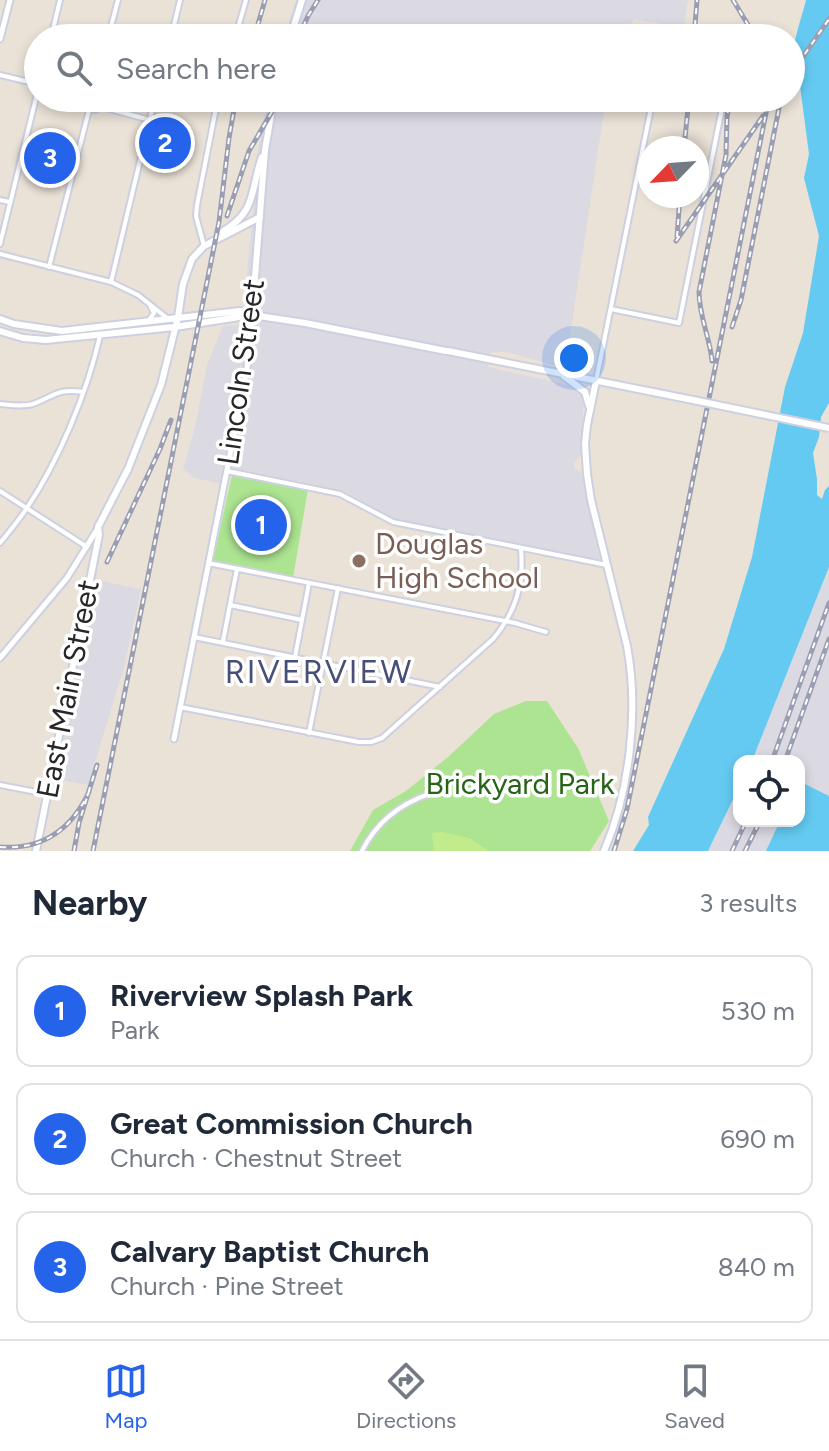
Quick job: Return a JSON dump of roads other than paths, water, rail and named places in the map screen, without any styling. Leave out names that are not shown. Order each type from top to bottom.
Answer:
[{"type":"main road","points":[[294,24],[302,0]]},
{"type":"main road","name":"Lincoln Street","points":[[252,315],[265,150],[272,112]]},
{"type":"main road","points":[[204,246],[243,215],[254,191],[265,150]]},
{"type":"main road","points":[[204,246],[260,217]]},
{"type":"main road","name":"East Main Street","points":[[36,851],[99,535],[98,527],[128,469],[153,407],[178,317],[186,272],[192,259],[204,246]]},
{"type":"main road","points":[[0,319],[62,331],[240,311],[829,428]]},
{"type":"main road","points":[[0,331],[46,340],[175,327],[252,315]]},
{"type":"main road","points":[[100,336],[102,326]]},
{"type":"main road","points":[[26,338],[29,327]]},
{"type":"main road","points":[[561,374],[585,392],[590,411]]},
{"type":"main road","points":[[596,381],[585,444],[586,463],[591,500],[629,657],[633,701],[623,785],[604,851]]},
{"type":"street","points":[[0,39],[10,0]]},
{"type":"street","points":[[54,24],[60,0]]},
{"type":"street","points":[[112,24],[118,0]]},
{"type":"street","points":[[174,24],[180,0]]},
{"type":"street","points":[[239,24],[246,0]]},
{"type":"street","points":[[0,75],[24,81]]},
{"type":"street","points":[[0,244],[33,112]]},
{"type":"street","points":[[49,267],[88,112]]},
{"type":"street","points":[[120,112],[150,120]]},
{"type":"street","points":[[111,282],[152,112]]},
{"type":"street","points":[[204,246],[197,226],[197,205],[215,112]]},
{"type":"street","points":[[596,381],[650,112]]},
{"type":"street","points":[[611,309],[679,323],[721,112]]},
{"type":"street","points":[[0,200],[9,202]]},
{"type":"street","points":[[0,254],[111,282],[155,306],[167,318]]},
{"type":"street","points":[[148,303],[154,313],[149,320]]},
{"type":"street","name":"Lincoln Street","points":[[174,739],[247,368],[252,315]]},
{"type":"street","points":[[0,543],[27,508],[62,445],[100,336]]},
{"type":"street","points":[[0,404],[30,405],[67,390],[83,392]]},
{"type":"street","points":[[227,471],[340,494],[393,522],[607,565]]},
{"type":"street","points":[[0,491],[87,547]]},
{"type":"street","points":[[0,658],[53,597],[98,527]]},
{"type":"street","points":[[180,707],[365,743],[377,740],[388,734],[493,639],[507,622],[520,587],[521,549]]},
{"type":"street","points":[[208,563],[515,623],[546,632]]},
{"type":"street","points":[[223,642],[237,569]]},
{"type":"street","points":[[295,657],[309,583]]},
{"type":"street","points":[[309,733],[338,588]]},
{"type":"street","points":[[230,605],[302,620]]},
{"type":"street","points":[[194,637],[440,687]]},
{"type":"street","points":[[0,785],[47,794]]},
{"type":"street","points":[[362,851],[373,833],[393,812],[429,794]]},
{"type":"water","points":[[806,0],[829,0],[829,403],[821,417],[813,453],[817,495],[822,499],[829,486],[829,567],[754,755],[733,755],[733,799],[708,851],[633,851],[649,825],[648,817],[724,649],[752,557],[785,387],[803,333],[819,236],[804,178],[809,154],[803,112],[805,24],[799,24]]},
{"type":"water","points":[[805,784],[829,796],[829,851],[766,851],[777,827],[805,827]]},
{"type":"railway","points":[[258,24],[265,0]]},
{"type":"railway","points":[[304,24],[318,0]]},
{"type":"railway","points":[[695,24],[697,0]]},
{"type":"railway","points":[[733,0],[748,24]]},
{"type":"railway","points":[[805,54],[829,19]]},
{"type":"railway","points":[[93,851],[219,222],[234,112]]},
{"type":"railway","points":[[227,216],[249,151],[272,112]]},
{"type":"railway","points":[[685,136],[688,112]]},
{"type":"railway","points":[[712,361],[699,292],[726,155],[728,112]]},
{"type":"railway","points":[[614,851],[627,809],[766,112]]},
{"type":"railway","points":[[732,327],[741,300],[778,112]]},
{"type":"railway","points":[[676,241],[763,116]]},
{"type":"railway","points":[[677,237],[679,208]]},
{"type":"railway","points":[[107,562],[171,420]]},
{"type":"railway","points":[[774,755],[829,603]]},
{"type":"railway","points":[[787,755],[829,639]]},
{"type":"railway","points":[[74,851],[79,823],[97,765]]},
{"type":"railway","points":[[0,847],[30,845],[54,835],[74,817],[89,792]]},
{"type":"railway","points":[[732,851],[743,827]]},
{"type":"railway","points":[[745,851],[757,827]]},
{"type":"place","name":"Great Commission Church","points":[[165,143]]},
{"type":"place","name":"Calvary Baptist Church","points":[[50,158]]},
{"type":"place","name":"Riverview Splash Park","points":[[261,525]]},
{"type":"place","name":"Douglas High School","points":[[359,561]]},
{"type":"district","name":"RIVERVIEW","points":[[319,672]]},
{"type":"park label","name":"Brickyard Park","points":[[520,784]]}]
